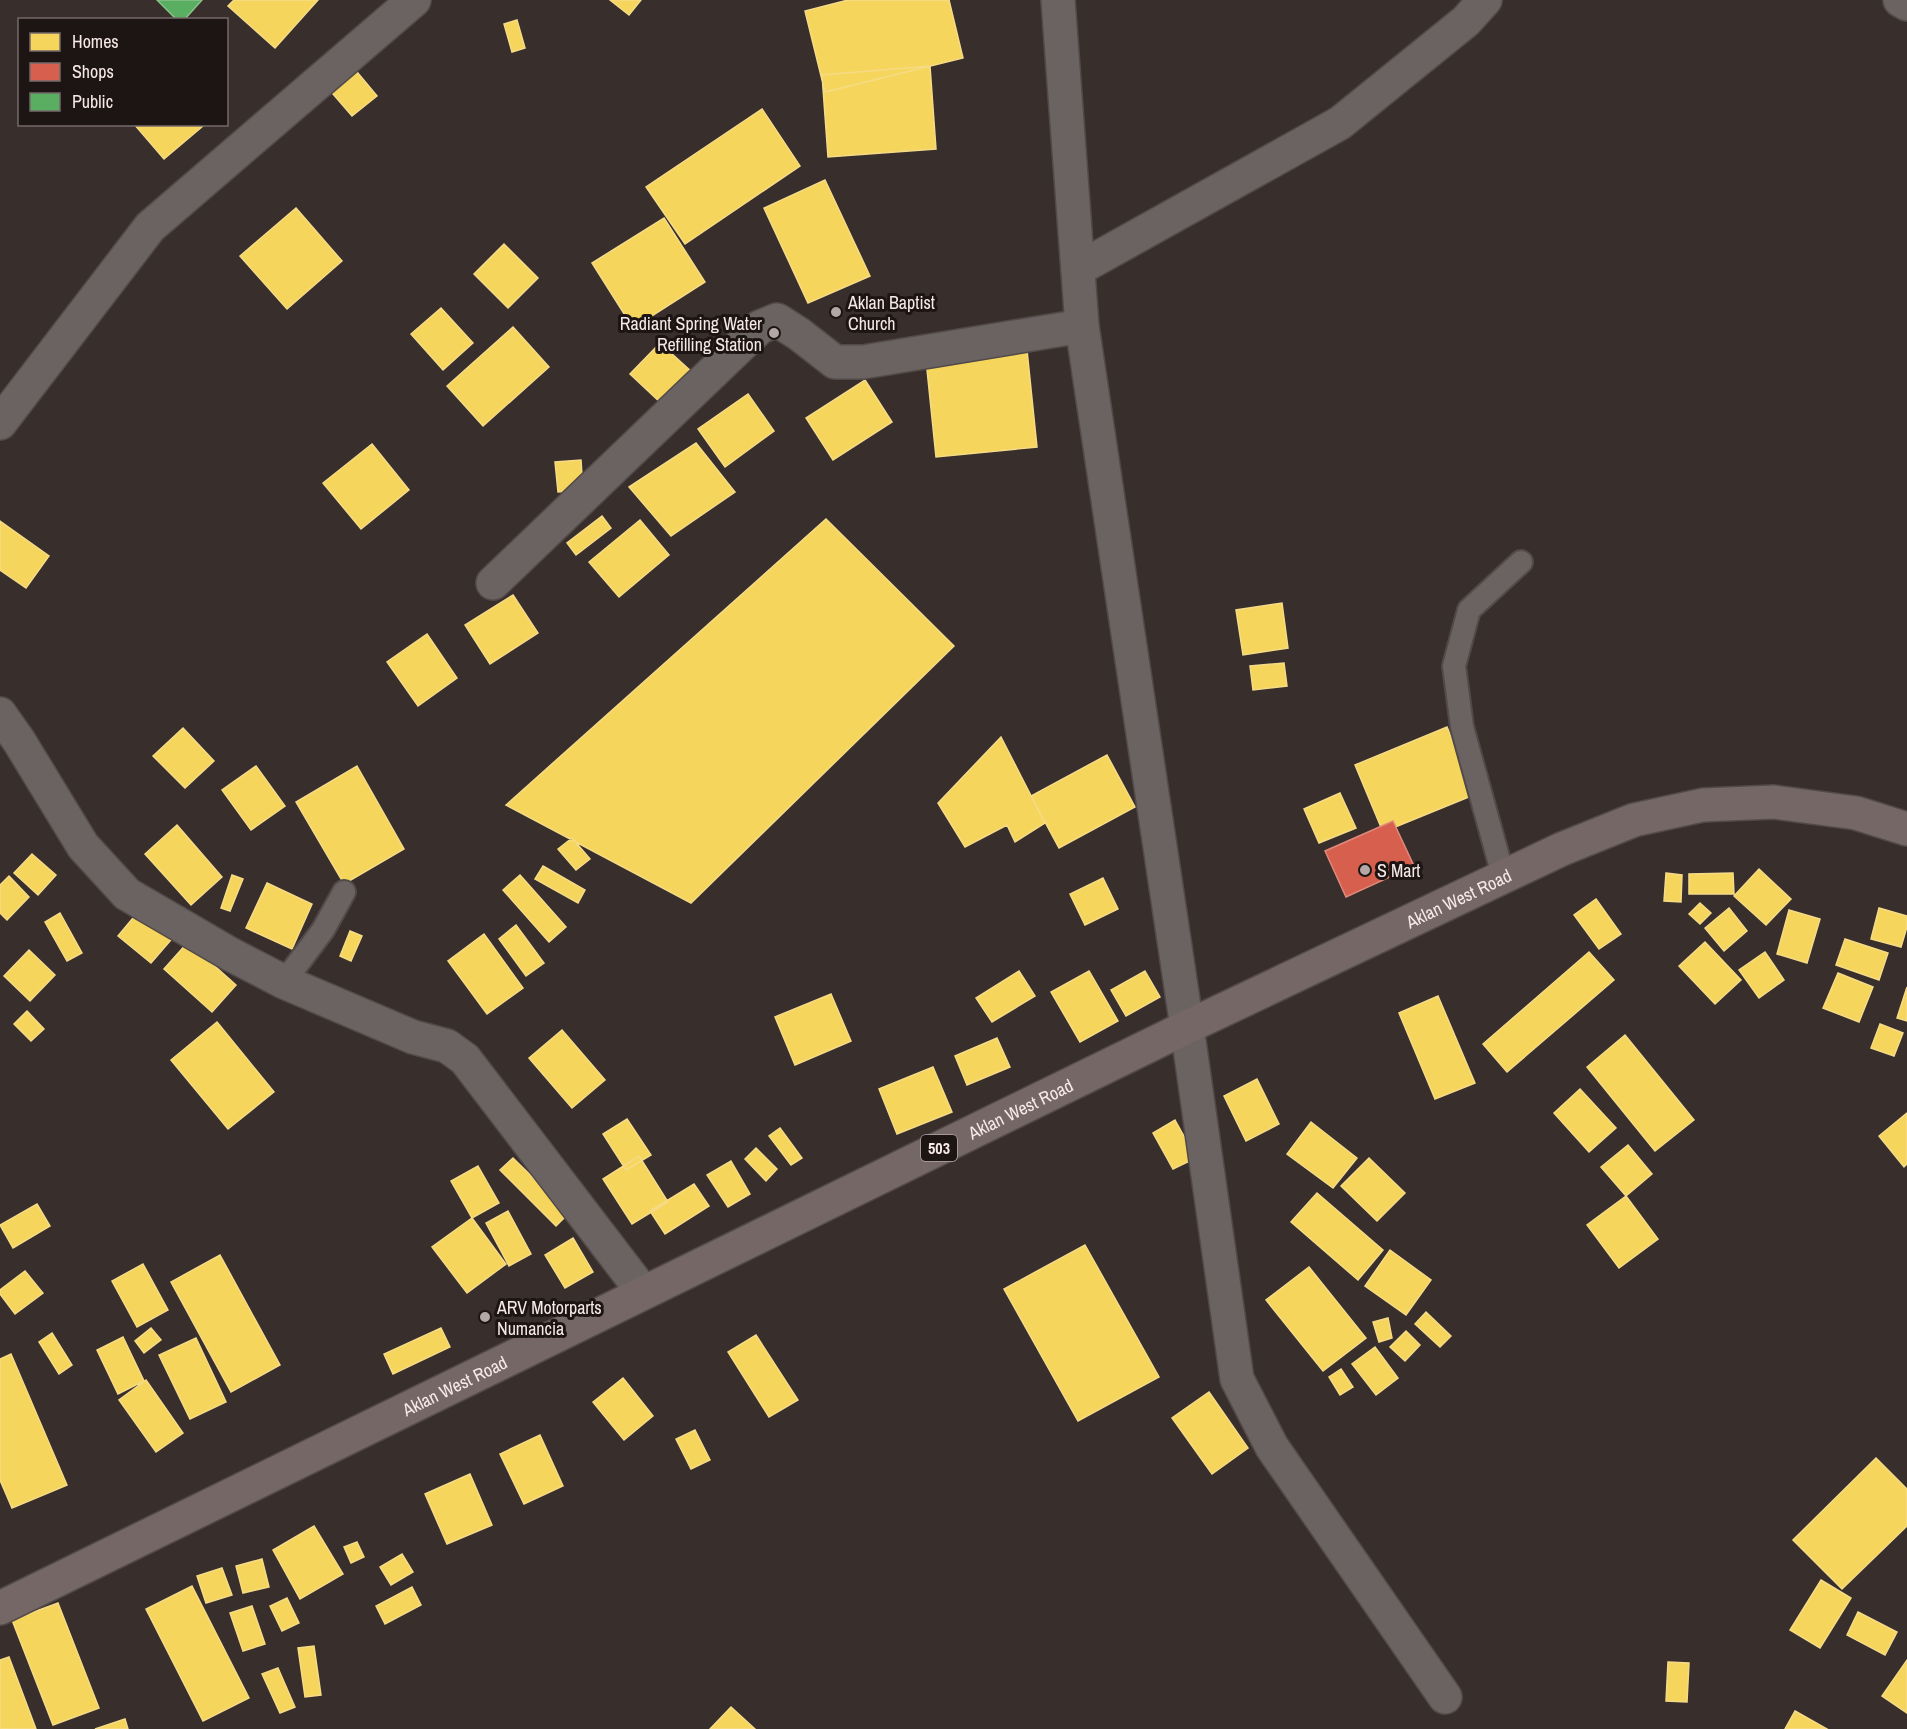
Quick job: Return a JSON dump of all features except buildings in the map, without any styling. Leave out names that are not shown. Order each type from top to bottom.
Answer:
[{"type":"main road","name":"Aklan West Road","points":[[0,1608],[1187,1027],[1503,875],[1634,820],[1703,805],[1774,801],[1856,813],[1907,829]]},
{"type":"street","points":[[0,423],[150,227],[414,0]]},
{"type":"street","points":[[1058,0],[1082,326],[1237,1379],[1272,1447],[1445,1697]]},
{"type":"street","points":[[1078,269],[1340,123],[1466,21],[1485,0]]},
{"type":"street","points":[[1900,0],[1907,4]]},
{"type":"street","points":[[493,583],[760,327],[777,320],[799,334],[835,363],[863,363],[1082,326]]},
{"type":"street","points":[[0,714],[9,748],[83,846],[127,894],[230,954],[285,982],[413,1036],[447,1046],[465,1059],[643,1292]]},
{"type":"lane","points":[[1503,875],[1462,727],[1454,666],[1469,610],[1521,562]]},
{"type":"lane","points":[[285,982],[323,930],[344,892]]},
{"type":"place","name":"Aklan Baptist Church","points":[[836,312]]},
{"type":"place","name":"Radiant Spring Water Refilling Station","points":[[774,333]]},
{"type":"place","name":"S Mart","points":[[1365,870]]},
{"type":"place","name":"ARV Motorparts Numancia","points":[[485,1317]]}]
